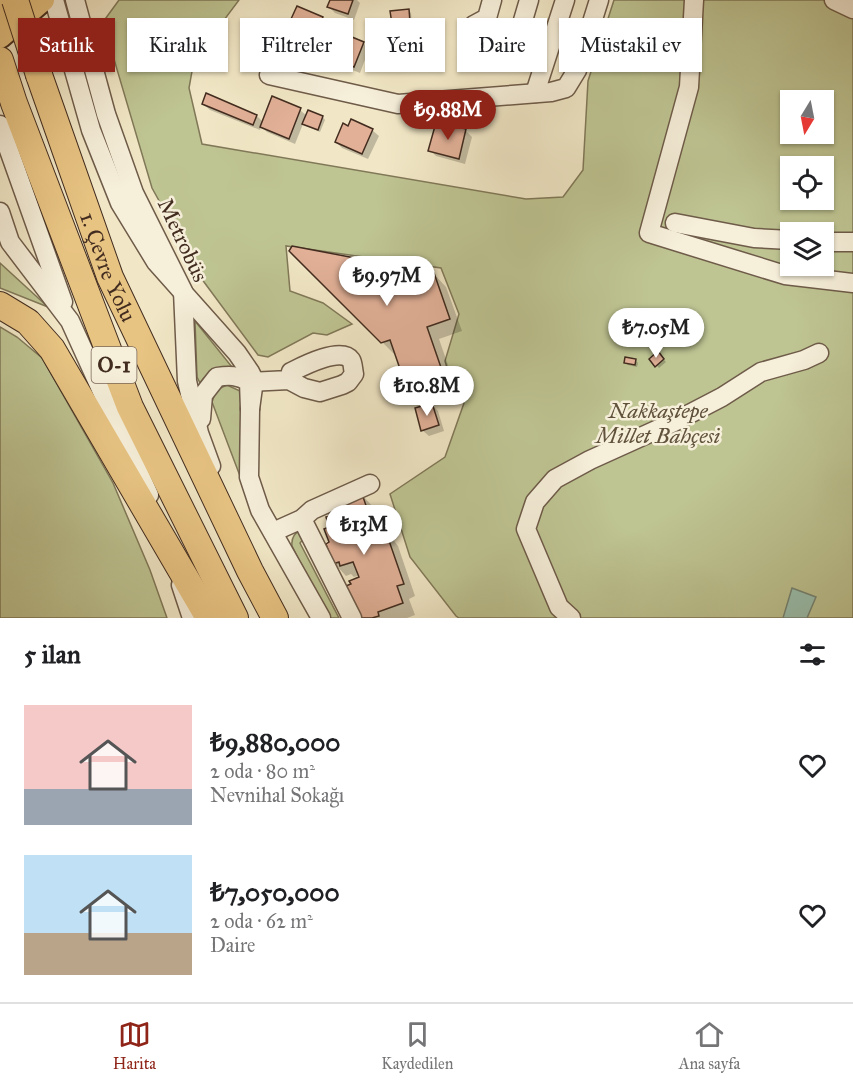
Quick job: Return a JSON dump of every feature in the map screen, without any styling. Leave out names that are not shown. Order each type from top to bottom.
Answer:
[{"type":"highway","name":"1. Çevre Yolu","points":[[15,0],[110,277],[249,571],[276,618]]},
{"type":"highway","name":"1. Çevre Yolu","points":[[0,60],[14,103],[130,407],[235,618]]},
{"type":"highway","points":[[0,305],[28,322],[52,349],[170,552],[186,575],[209,618]]},
{"type":"main road","points":[[0,14],[15,0]]},
{"type":"main road","points":[[0,37],[42,0]]},
{"type":"street","points":[[54,0],[91,130],[120,203],[156,262],[237,353],[251,381],[249,477],[260,510],[321,618]]},
{"type":"street","name":"Metrobüs","points":[[75,0],[106,114],[134,193],[183,291],[187,381],[200,433],[249,571]]},
{"type":"street","points":[[492,0],[487,18],[470,29],[470,52],[478,60],[504,60],[514,51],[529,0]]},
{"type":"street","points":[[535,93],[565,0]]},
{"type":"street","points":[[269,75],[398,104],[535,93],[566,88],[577,70],[599,0]]},
{"type":"street","points":[[694,0],[688,87],[649,233],[785,275],[853,283]]},
{"type":"street","points":[[834,0],[853,9]]},
{"type":"street","points":[[0,125],[70,321],[186,575]]},
{"type":"street","points":[[0,212],[10,242],[70,321]]},
{"type":"street","points":[[675,223],[754,238],[780,239]]},
{"type":"street","points":[[834,242],[853,242]]},
{"type":"street","points":[[571,618],[559,607],[526,529],[535,502],[555,479],[590,460],[684,417],[722,397],[761,372],[804,360],[819,353]]},
{"type":"street","points":[[200,433],[203,395],[217,377],[235,376],[251,381],[289,380]]},
{"type":"street","points":[[273,532],[302,519],[312,510],[370,484]]},
{"type":"street","points":[[302,519],[352,618]]},
{"type":"street","points":[[170,552],[192,618]]},
{"type":"green space","name":"Nakkaştepe Millet Bahçesi","points":[[119,0],[239,0],[226,18],[127,18],[127,72],[192,72],[189,88],[202,144],[526,199],[563,197],[583,170],[588,81],[591,72],[702,72],[702,18],[608,18],[614,0],[853,0],[853,618],[459,618],[410,557],[390,494],[445,457],[464,403],[453,388],[445,361],[459,314],[441,268],[286,246],[290,291],[323,303],[352,324],[327,335],[313,333],[268,357],[258,355],[204,282],[152,188],[115,63],[115,18],[106,18]]},
{"type":"green space","points":[[0,263],[48,307],[0,288]]},
{"type":"green space","points":[[195,321],[232,367],[213,370],[200,383],[197,377]]},
{"type":"green space","points":[[0,327],[17,337],[42,358],[113,483],[150,570],[167,618],[0,618]]},
{"type":"green space","points":[[227,385],[240,391],[242,398],[240,476],[212,402],[216,390]]},
{"type":"green space","points":[[303,528],[305,537],[300,543],[339,618],[328,618],[292,546],[294,536]]},
{"type":"shaded area","points":[[792,588],[816,597],[807,618],[783,618]]},
{"type":"building","points":[[330,0],[353,0],[348,14],[327,7]]},
{"type":"building","points":[[297,6],[323,17],[323,18],[291,18]]},
{"type":"building","points":[[409,9],[410,18],[391,18],[390,11]]},
{"type":"building","points":[[353,37],[364,42],[353,67]]},
{"type":"building","points":[[206,93],[257,115],[253,125],[202,104]]},
{"type":"building","points":[[272,96],[301,108],[289,139],[260,127]]},
{"type":"building","points":[[308,110],[323,116],[318,130],[302,124]]},
{"type":"building","points":[[351,119],[373,129],[362,154],[335,142],[343,123],[348,126]]},
{"type":"building","points":[[446,124],[466,129],[459,159],[428,151],[435,126],[445,128]]},
{"type":"building","points":[[292,246],[434,273],[450,319],[427,327],[445,379],[408,392],[390,340],[381,343],[289,251]]},
{"type":"building","points":[[658,351],[664,359],[655,367],[649,359]]},
{"type":"building","points":[[625,357],[636,359],[635,365],[624,363]]},
{"type":"building","points":[[432,403],[439,425],[421,431],[415,408]]},
{"type":"building","points":[[362,494],[370,517],[375,515],[381,533],[386,532],[404,584],[397,586],[403,603],[378,612],[379,616],[372,618],[361,618],[346,586],[351,584],[349,581],[359,577],[353,562],[340,566],[339,562],[333,564],[324,529],[329,527],[326,517],[330,516],[326,506]]}]
